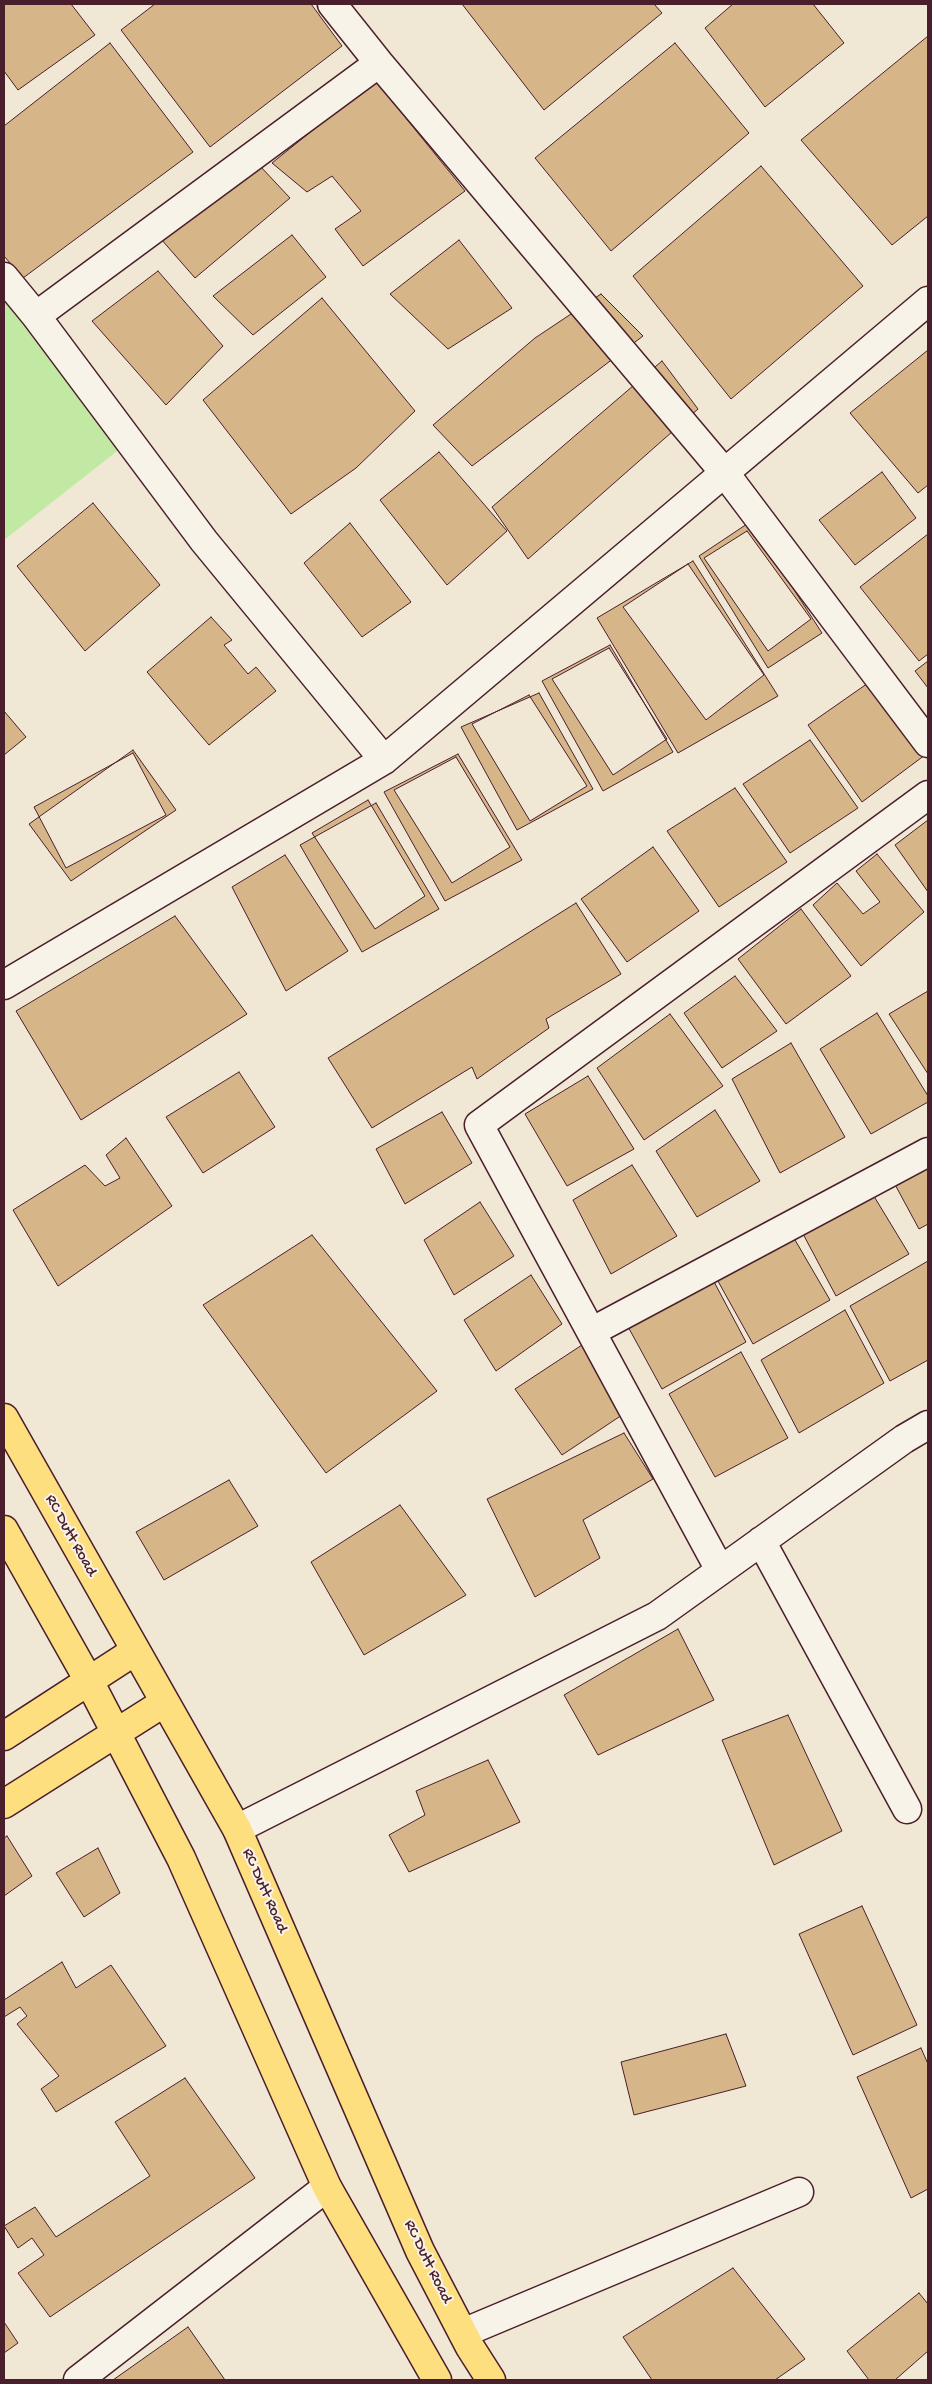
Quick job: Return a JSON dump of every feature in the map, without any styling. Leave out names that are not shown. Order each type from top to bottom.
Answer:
[{"type":"main road","name":"RC Dutt Road","points":[[4,1418],[237,1829],[420,2251],[463,2333],[491,2380]]},
{"type":"main road","points":[[4,1530],[89,1681],[181,1858],[328,2187],[437,2380]]},
{"type":"main road","points":[[4,1736],[135,1651]]},
{"type":"main road","points":[[4,1804],[165,1702]]},
{"type":"street","points":[[332,4],[378,63],[724,472],[928,743]]},
{"type":"street","points":[[36,316],[378,63]]},
{"type":"street","points":[[4,278],[36,316],[204,542],[384,760]]},
{"type":"street","points":[[4,985],[384,760],[928,301]]},
{"type":"street","points":[[720,1570],[479,1125],[928,795]]},
{"type":"street","points":[[591,1332],[928,1152]]},
{"type":"street","points":[[237,1829],[657,1616],[904,1439],[928,1425]]},
{"type":"street","points":[[761,1541],[907,1809]]},
{"type":"street","points":[[78,2380],[328,2187]]},
{"type":"street","points":[[463,2333],[799,2192]]},
{"type":"green space","points":[[7,300],[121,448],[4,540],[4,302]]},
{"type":"building","points":[[4,4],[71,4],[95,35],[18,90],[4,71]]},
{"type":"building","points":[[155,4],[311,4],[342,46],[210,147],[121,30]]},
{"type":"building","points":[[462,4],[654,4],[662,13],[544,110]]},
{"type":"building","points":[[733,4],[813,4],[844,43],[765,107],[705,28]]},
{"type":"building","points":[[928,36],[928,216],[892,245],[801,140]]},
{"type":"building","points":[[110,43],[193,152],[23,278],[4,256],[4,126]]},
{"type":"building","points":[[675,43],[749,133],[611,251],[535,158]]},
{"type":"building","points":[[375,80],[465,191],[363,266],[335,229],[361,211],[332,176],[307,192],[272,163]]},
{"type":"building","points":[[245,150],[290,198],[195,278],[147,223]]},
{"type":"building","points":[[761,166],[863,286],[731,399],[633,276]]},
{"type":"building","points":[[292,235],[326,277],[253,335],[213,296]]},
{"type":"building","points":[[459,240],[512,308],[448,349],[390,294]]},
{"type":"building","points":[[158,271],[223,346],[166,405],[92,321]]},
{"type":"building","points":[[601,294],[643,336],[472,466],[433,425],[535,338]]},
{"type":"building","points":[[322,298],[415,411],[356,468],[291,514],[203,400]]},
{"type":"building","points":[[928,350],[928,485],[918,493],[850,413]]},
{"type":"building","points":[[662,361],[698,409],[528,559],[492,507]]},
{"type":"building","points":[[439,452],[507,531],[447,585],[380,500]]},
{"type":"building","points":[[882,472],[916,518],[855,565],[819,520]]},
{"type":"building","points":[[93,503],[160,585],[85,651],[17,566]]},
{"type":"building","points":[[750,522],[822,633],[768,668],[699,556]]},
{"type":"building","points":[[350,523],[411,602],[362,637],[304,563]]},
{"type":"building","points":[[747,531],[811,619],[768,651],[704,558]]},
{"type":"building","points":[[928,534],[928,654],[919,661],[860,587]]},
{"type":"building","points":[[693,561],[778,696],[678,753],[597,618]]},
{"type":"building","points":[[688,564],[764,675],[706,720],[623,607]]},
{"type":"building","points":[[211,617],[232,640],[224,645],[248,674],[256,667],[276,691],[209,745],[147,672]]},
{"type":"building","points":[[610,645],[673,752],[603,791],[542,681]]},
{"type":"building","points":[[609,648],[667,739],[613,775],[552,679]]},
{"type":"building","points":[[928,661],[928,688],[915,671]]},
{"type":"building","points":[[871,681],[925,755],[862,802],[808,725]]},
{"type":"building","points":[[539,693],[593,789],[517,830],[461,727]]},
{"type":"building","points":[[529,695],[587,786],[530,821],[472,724]]},
{"type":"building","points":[[4,711],[26,737],[4,755]]},
{"type":"building","points":[[810,740],[858,808],[790,853],[743,784]]},
{"type":"building","points":[[133,750],[176,810],[71,881],[29,824]]},
{"type":"building","points":[[133,753],[166,815],[66,868],[34,807]]},
{"type":"building","points":[[458,754],[522,860],[445,901],[384,792]]},
{"type":"building","points":[[456,757],[510,847],[452,883],[394,790]]},
{"type":"building","points":[[735,788],[787,862],[719,907],[667,831]]},
{"type":"building","points":[[368,800],[425,896],[375,929],[312,833]]},
{"type":"building","points":[[376,803],[439,909],[362,952],[300,845]]},
{"type":"building","points":[[928,820],[928,892],[895,845]]},
{"type":"building","points":[[653,847],[699,911],[627,962],[581,899]]},
{"type":"building","points":[[877,854],[924,912],[861,966],[813,905],[837,883],[863,914],[880,902],[856,871]]},
{"type":"building","points":[[285,855],[348,951],[286,991],[232,887]]},
{"type":"building","points":[[576,903],[621,974],[546,1019],[549,1028],[477,1079],[472,1067],[372,1128],[328,1058]]},
{"type":"building","points":[[801,909],[851,976],[786,1024],[738,959]]},
{"type":"building","points":[[175,916],[247,1014],[81,1120],[16,1011]]},
{"type":"building","points":[[735,976],[777,1031],[722,1068],[684,1013]]},
{"type":"building","points":[[928,991],[928,1074],[889,1014]]},
{"type":"building","points":[[877,1013],[928,1096],[928,1102],[871,1134],[820,1049]]},
{"type":"building","points":[[670,1014],[723,1086],[644,1140],[597,1068]]},
{"type":"building","points":[[791,1043],[845,1137],[780,1173],[732,1079]]},
{"type":"building","points":[[239,1072],[275,1127],[203,1173],[166,1117]]},
{"type":"building","points":[[588,1076],[634,1149],[567,1186],[525,1114]]},
{"type":"building","points":[[715,1110],[760,1181],[697,1217],[656,1151]]},
{"type":"building","points":[[442,1112],[472,1163],[405,1204],[376,1149]]},
{"type":"building","points":[[126,1138],[172,1206],[58,1286],[13,1210],[85,1165],[105,1186],[120,1178],[106,1155]]},
{"type":"building","points":[[928,1160],[928,1224],[919,1229],[892,1179]]},
{"type":"building","points":[[632,1165],[677,1236],[611,1274],[573,1200]]},
{"type":"building","points":[[872,1193],[909,1254],[836,1296],[802,1232]]},
{"type":"building","points":[[480,1202],[514,1256],[454,1295],[424,1240]]},
{"type":"building","points":[[791,1233],[830,1300],[753,1344],[714,1274]]},
{"type":"building","points":[[312,1235],[437,1391],[326,1473],[203,1305]]},
{"type":"building","points":[[928,1261],[928,1360],[890,1381],[850,1306]]},
{"type":"building","points":[[531,1275],[562,1324],[496,1371],[464,1320]]},
{"type":"building","points":[[712,1278],[746,1342],[662,1389],[626,1323]]},
{"type":"building","points":[[845,1310],[884,1383],[799,1433],[761,1360]]},
{"type":"building","points":[[585,1343],[625,1413],[562,1455],[515,1389]]},
{"type":"building","points":[[741,1352],[788,1438],[715,1477],[669,1394]]},
{"type":"building","points":[[624,1433],[653,1479],[583,1520],[600,1558],[535,1597],[487,1499]]},
{"type":"building","points":[[229,1480],[258,1526],[164,1580],[136,1532]]},
{"type":"building","points":[[400,1505],[466,1595],[364,1655],[311,1562]]},
{"type":"building","points":[[678,1629],[714,1700],[598,1755],[564,1695]]},
{"type":"building","points":[[788,1715],[842,1831],[774,1865],[722,1740]]},
{"type":"building","points":[[488,1760],[520,1822],[409,1872],[389,1835],[425,1815],[416,1791]]},
{"type":"building","points":[[7,1836],[32,1876],[4,1896],[4,1838]]},
{"type":"building","points":[[98,1848],[120,1893],[84,1917],[56,1873]]},
{"type":"building","points":[[862,1906],[917,2025],[853,2055],[799,1934]]},
{"type":"building","points":[[62,1962],[76,1988],[111,1965],[166,2046],[56,2112],[41,2089],[59,2076],[17,2024],[27,2016],[20,2007],[4,2017],[4,2000]]},
{"type":"building","points":[[726,2034],[746,2086],[634,2115],[621,2062]]},
{"type":"building","points":[[921,2048],[928,2064],[928,2189],[911,2198],[857,2077]]},
{"type":"building","points":[[185,2078],[255,2178],[50,2317],[18,2273],[44,2255],[32,2238],[18,2248],[4,2226],[35,2207],[56,2237],[150,2176],[115,2122]]},
{"type":"building","points":[[733,2268],[805,2359],[775,2380],[652,2380],[623,2337]]},
{"type":"building","points":[[919,2293],[928,2304],[928,2351],[895,2380],[869,2380],[847,2351]]},
{"type":"building","points":[[4,2322],[18,2343],[4,2353]]},
{"type":"building","points":[[188,2327],[225,2380],[113,2380]]}]
